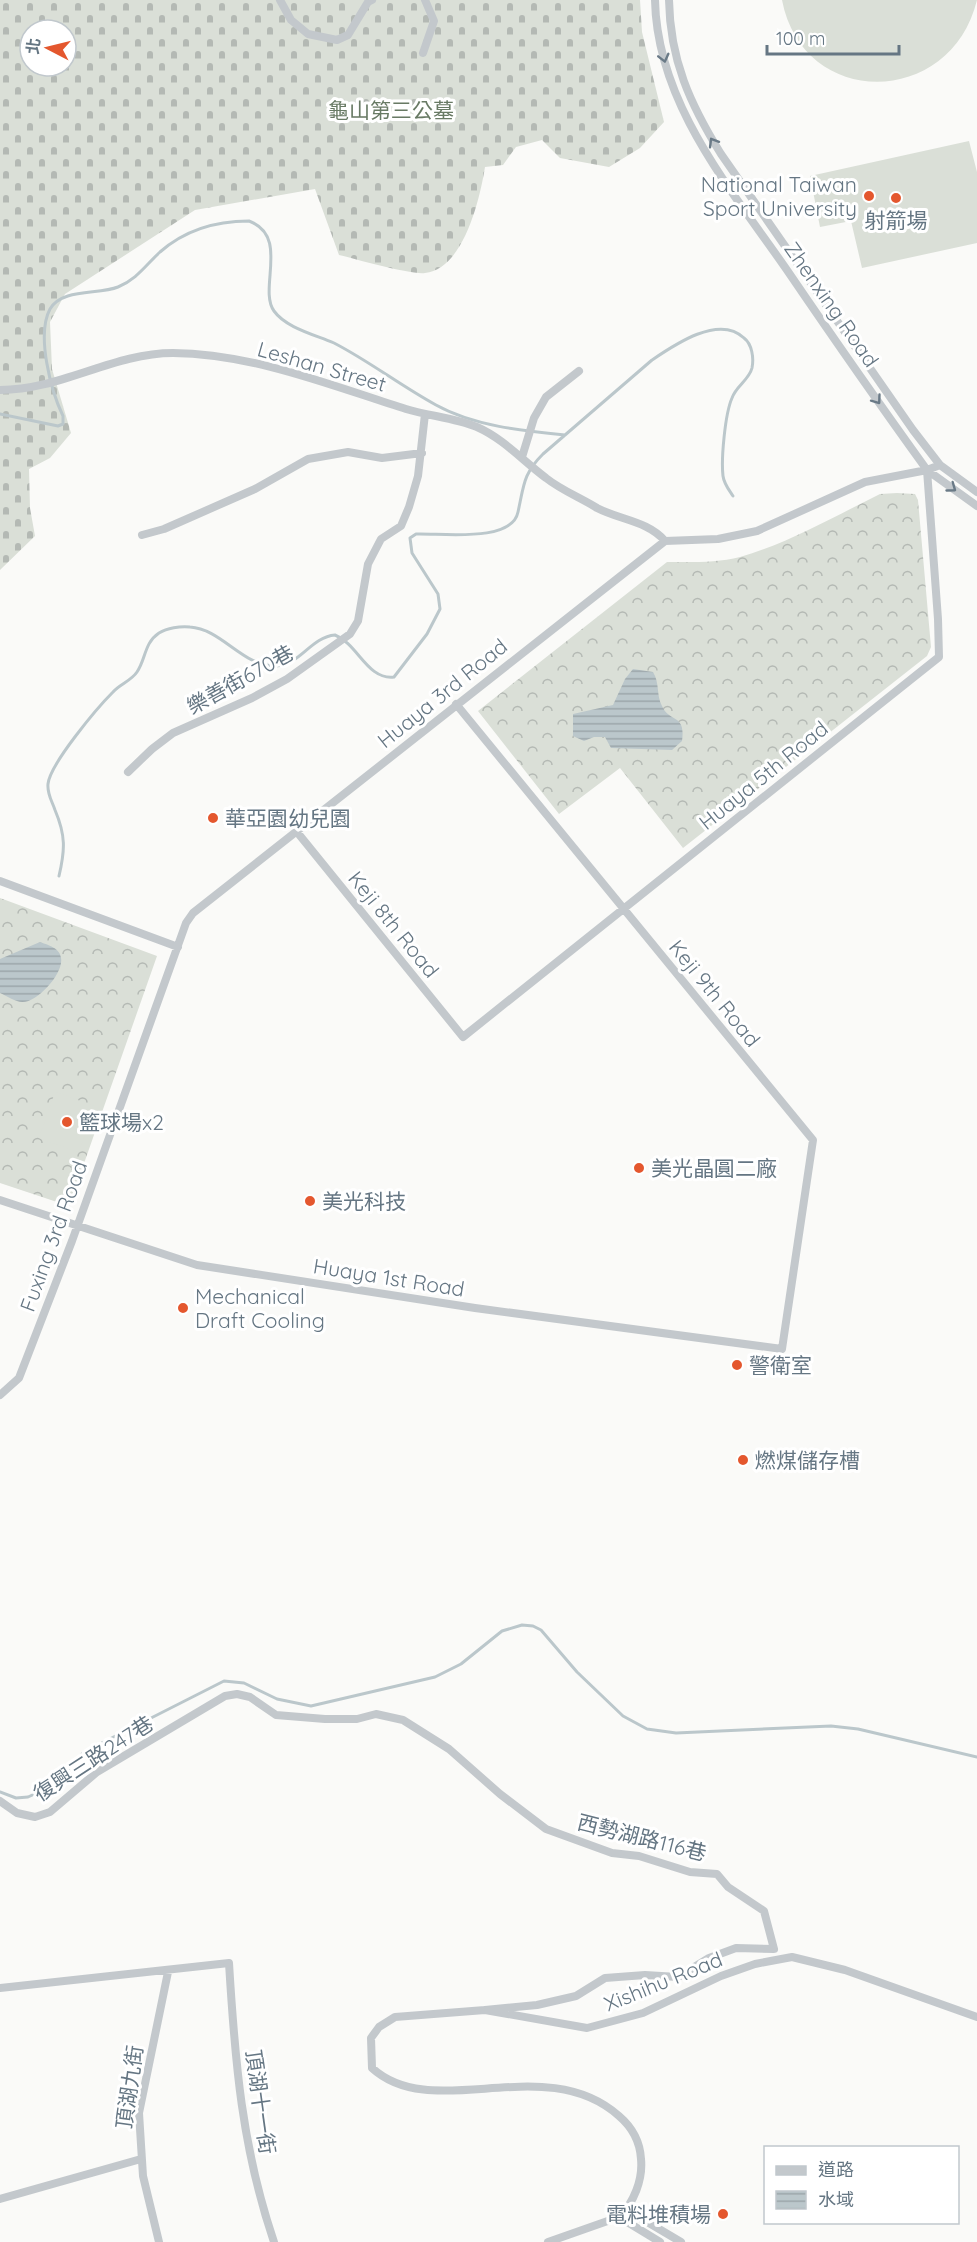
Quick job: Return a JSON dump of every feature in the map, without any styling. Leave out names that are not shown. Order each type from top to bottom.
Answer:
[{"type":"street","points":[[279,0],[291,20],[308,34],[337,40],[348,35],[372,0]]},
{"type":"street","points":[[423,53],[434,21],[425,0]]},
{"type":"street","name":"Zhenxing Road","points":[[655,0],[663,59],[677,99],[693,132],[927,470],[977,506]]},
{"type":"street","name":"Zhenxing Road","points":[[669,0],[670,20],[681,79],[698,117],[721,154],[875,378],[940,465],[977,492]]},
{"type":"street","name":"Leshan Street","points":[[0,390],[43,386],[152,354],[201,355],[276,368],[425,414],[476,426],[496,437],[546,478],[604,512],[657,531],[665,541]]},
{"type":"street","points":[[524,459],[534,418],[546,397],[579,371]]},
{"type":"street","name":"樂善街670巷","points":[[128,772],[152,748],[174,733],[252,698],[287,679],[350,634],[358,621],[368,564],[381,538],[401,526],[418,476],[425,414]]},
{"type":"street","points":[[142,535],[164,529],[255,489],[308,459],[348,452],[382,458],[422,453]]},
{"type":"street","points":[[665,541],[686,542],[747,534],[792,517],[865,482],[927,470],[940,465]]},
{"type":"street","name":"Huaya 5th Road","points":[[463,1037],[625,910],[939,657],[927,470]]},
{"type":"street","name":"Huaya 3rd Road","points":[[178,946],[186,923],[193,912],[665,541]]},
{"type":"street","name":"Keji 9th Road","points":[[456,704],[813,1140],[782,1349]]},
{"type":"street","name":"Keji 8th Road","points":[[297,832],[463,1037]]},
{"type":"street","points":[[0,881],[178,946]]},
{"type":"street","name":"Fuxing 3rd Road","points":[[0,1395],[19,1378],[77,1226],[178,946]]},
{"type":"street","name":"Huaya 1st Road","points":[[0,1200],[197,1265],[475,1308],[782,1349]]},
{"type":"street","name":"復興三路247巷","points":[[0,1802],[17,1813],[35,1816],[50,1812],[97,1772],[225,1696],[237,1694]]},
{"type":"street","name":"西勢湖路116巷","points":[[237,1694],[250,1697],[276,1715],[357,1719],[376,1714],[403,1720],[449,1749],[500,1794],[546,1829],[612,1853],[639,1856],[690,1872],[717,1874],[728,1887],[764,1911],[774,1949],[736,1948],[709,1958],[678,1977],[645,1975],[605,1978],[576,1996],[537,2005],[485,2010]]},
{"type":"street","name":"Xishihu Road","points":[[619,2217],[627,2210],[639,2183],[642,2164],[640,2143],[623,2119],[601,2103],[564,2090],[540,2086],[424,2090],[397,2085],[372,2068],[371,2038],[379,2027],[395,2017],[485,2010],[587,2028],[643,2013],[721,1976],[755,1964],[792,1957],[845,1970],[977,2018]]},
{"type":"street","name":"頂湖十一街","points":[[168,1972],[230,1963],[243,2124],[251,2164],[274,2242]]},
{"type":"street","points":[[0,1988],[168,1972]]},
{"type":"street","name":"頂湖九街","points":[[159,2242],[141,2158],[139,2113],[168,1972]]},
{"type":"street","points":[[0,2199],[141,2158]]},
{"type":"street","points":[[627,2210],[681,2242]]},
{"type":"street","points":[[548,2242],[619,2217],[660,2242]]},
{"type":"green space","name":"龜山第三公墓","points":[[0,0],[640,0],[642,32],[664,122],[640,148],[609,167],[560,158],[542,140],[516,147],[503,165],[485,167],[468,230],[460,246],[439,269],[418,273],[339,255],[315,189],[195,210],[65,294],[50,322],[52,369],[71,433],[50,458],[29,469],[30,508],[35,536],[0,570]]},
{"type":"green space","points":[[782,0],[977,0],[962,36],[939,61],[909,76],[878,82],[846,77],[818,62],[795,36]]},
{"type":"green space","name":"射箭場","points":[[969,141],[977,172],[977,243],[862,268],[851,221],[820,227],[810,176]]},
{"type":"green space","points":[[880,494],[915,494],[918,500],[931,647],[927,656],[683,848],[620,768],[559,814],[478,711],[667,562],[713,561],[740,557],[794,537]]},
{"type":"green space","points":[[0,898],[157,956],[69,1206],[0,1183]]},
{"type":"green space","name":"籃球場x2","points":[[55,1092],[95,1106],[79,1152],[39,1138]]},
{"type":"water","points":[[633,669],[653,672],[657,680],[662,706],[682,726],[682,741],[672,750],[611,748],[605,737],[594,737],[584,741],[573,736],[573,714],[613,705],[625,679]]},
{"type":"water","points":[[40,942],[53,947],[60,955],[61,964],[54,979],[35,998],[28,1001],[17,1001],[0,993],[0,959]]},
{"type":"waterway","points":[[0,414],[58,426],[63,424],[63,416],[50,378],[44,333],[50,309],[56,302],[72,295],[110,289],[125,284],[170,244],[202,228],[249,221],[261,228],[268,238],[271,250],[270,301],[274,311],[286,322],[347,350],[423,398],[451,412],[482,423],[565,435]]},
{"type":"waterway","points":[[59,876],[63,843],[59,819],[48,791],[51,775],[65,750],[96,710],[116,689],[137,672],[150,641],[154,637],[162,631],[174,628],[202,629],[253,661],[276,666],[292,661],[319,641],[335,635],[350,646],[377,673],[394,677],[427,634],[440,609],[438,594],[412,553],[410,538],[416,534],[458,535],[490,532],[513,522],[528,474],[543,454],[652,360],[684,340],[710,330],[734,331],[751,347],[753,364],[748,376],[734,394],[726,425],[723,476],[733,496]]},
{"type":"waterway","points":[[0,1792],[16,1798],[28,1797],[52,1786],[84,1752],[224,1681],[244,1683],[277,1699],[311,1706],[435,1677],[461,1664],[502,1631],[522,1625],[533,1626],[541,1630],[577,1672],[623,1716],[647,1729],[676,1733],[831,1726],[858,1729],[977,1757]]},
{"type":"place","name":"National Taiwan Sport University","points":[[869,196]]},
{"type":"place","name":"射箭場","points":[[896,198]]},
{"type":"place","name":"華亞園幼兒園","points":[[213,818]]},
{"type":"place","name":"籃球場x2","points":[[67,1122]]},
{"type":"place","name":"美光晶圓二廠","points":[[639,1168]]},
{"type":"place","name":"美光科技","points":[[310,1201]]},
{"type":"place","name":"Mechanical Draft Cooling","points":[[183,1308]]},
{"type":"place","name":"警衛室","points":[[737,1365]]},
{"type":"place","name":"燃煤儲存槽","points":[[743,1460]]},
{"type":"place","name":"電料堆積場","points":[[723,2214]]}]
